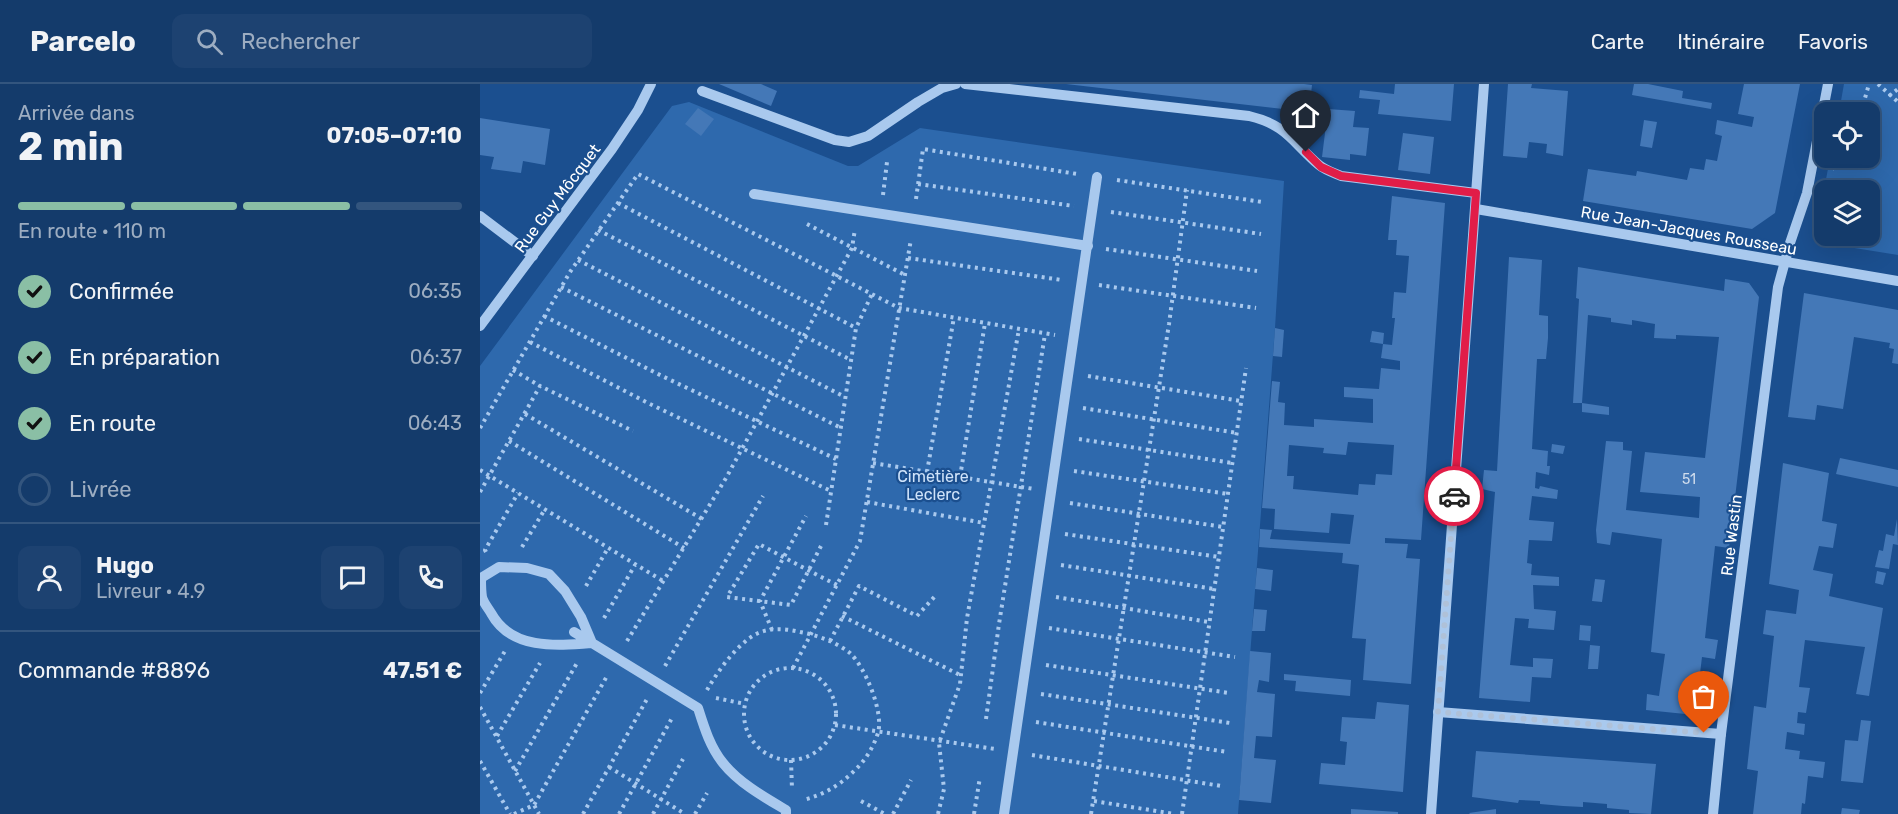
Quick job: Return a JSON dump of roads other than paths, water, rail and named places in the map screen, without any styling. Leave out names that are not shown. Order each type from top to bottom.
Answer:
[{"type":"street","name":"Rue Guy Môcquet","points":[[480,326],[622,134],[651,84]]},
{"type":"street","points":[[702,91],[835,140],[849,142],[868,136],[918,102],[942,88],[956,84]]},
{"type":"street","points":[[965,84],[1268,120],[1287,132],[1321,167],[1341,176],[1476,193]]},
{"type":"street","points":[[1431,814],[1484,84]]},
{"type":"street","name":"Rue Wastin","points":[[1713,814],[1721,734],[1778,287],[1784,261],[1807,193],[1828,84]]},
{"type":"street","points":[[1004,814],[1097,177]]},
{"type":"street","points":[[754,194],[1088,246]]},
{"type":"street","name":"Rue Jean-Jacques Rousseau","points":[[1476,209],[1898,280]]},
{"type":"street","points":[[480,216],[533,256]]},
{"type":"street","points":[[499,567],[527,568],[549,574],[569,597],[592,643],[564,646],[540,644],[514,638],[494,620],[482,598],[481,578],[499,567]]},
{"type":"street","points":[[574,632],[698,708],[707,737],[723,763],[752,788],[788,809]]},
{"type":"street","points":[[1438,712],[1721,734]]},
{"type":"park label","name":"Cimetière Leclerc","points":[[933,485]]}]
